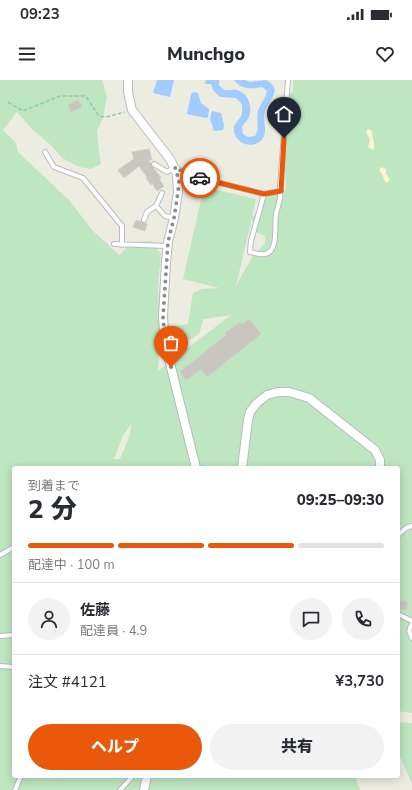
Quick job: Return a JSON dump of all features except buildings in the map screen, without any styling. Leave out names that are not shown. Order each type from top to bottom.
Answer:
[{"type":"street","points":[[128,80],[128,92],[132,110],[175,167],[179,181],[177,204],[168,246],[163,317],[165,343],[196,466]]},
{"type":"street","points":[[242,466],[250,412],[257,403],[267,395],[278,392],[288,392],[309,398],[375,450],[380,460],[380,466]]},
{"type":"street","points":[[144,790],[147,778]]},
{"type":"lane","points":[[264,194],[251,241],[250,252],[264,255],[272,248],[275,238],[276,214],[282,195],[281,191],[288,80]]},
{"type":"lane","points":[[45,152],[54,167],[83,178],[122,226],[122,245]]},
{"type":"lane","points":[[154,164],[167,172],[175,167],[188,175],[264,194],[281,191]]},
{"type":"lane","points":[[144,220],[147,212],[156,206],[162,193]]},
{"type":"lane","points":[[156,206],[165,216],[174,218]]},
{"type":"lane","points":[[114,244],[168,246]]},
{"type":"lane","points":[[400,533],[406,528],[412,526]]},
{"type":"lane","points":[[0,554],[12,548]]},
{"type":"lane","points":[[400,615],[412,621]]},
{"type":"lane","points":[[412,624],[409,632],[412,638]]},
{"type":"lane","points":[[0,636],[12,635]]},
{"type":"lane","points":[[0,666],[12,667]]},
{"type":"lane","points":[[15,790],[20,778]]},
{"type":"lane","points":[[120,790],[131,778]]},
{"type":"lane","points":[[128,782],[128,790]]},
{"type":"path","points":[[8,102],[23,111],[60,96],[84,96],[100,116],[106,117],[132,110]]},
{"type":"green space","points":[[0,80],[102,80],[107,97],[103,118],[97,131],[101,164],[91,169],[79,167],[62,158],[52,146],[32,129],[17,112],[3,130],[16,143],[18,152],[70,201],[92,230],[119,255],[131,243],[151,241],[161,254],[158,285],[160,337],[158,371],[231,315],[203,319],[200,332],[192,339],[172,341],[169,327],[188,324],[193,293],[202,289],[219,288],[183,279],[204,187],[256,199],[252,217],[259,210],[261,195],[286,190],[284,142],[279,123],[283,103],[293,91],[293,80],[412,80],[412,713],[400,711],[400,466],[12,466],[12,778],[356,778],[360,790],[0,790]],"holes":[[[252,218],[254,231],[265,236],[265,243],[252,257],[236,286]],[[131,424],[130,435],[120,459],[114,459],[123,436]]]},
{"type":"green space","points":[[400,722],[412,723],[412,784],[400,757]]},
{"type":"sand","points":[[368,129],[372,131],[374,144],[373,150],[368,147],[370,140],[366,132]]},
{"type":"sand","points":[[381,167],[386,169],[386,173],[390,180],[387,183],[379,170]]},
{"type":"water","points":[[157,80],[174,80],[170,97],[153,93]]},
{"type":"water","points":[[206,80],[219,80],[219,85],[224,90],[237,90],[247,97],[250,104],[250,113],[242,127],[243,134],[248,137],[255,136],[258,127],[258,111],[267,91],[262,87],[250,88],[240,86],[234,80],[245,80],[250,82],[266,80],[274,87],[274,95],[264,114],[265,132],[260,142],[251,145],[242,143],[239,140],[234,130],[235,125],[242,115],[242,104],[236,98],[220,97],[213,90],[211,84],[205,84]]},
{"type":"water","points":[[194,92],[198,93],[201,103],[209,109],[208,117],[206,118],[187,114],[191,94]]},
{"type":"water","points":[[212,111],[221,113],[224,125],[223,130],[214,131],[210,119]]},
{"type":"way so far","points":[[171,367],[165,343],[163,317],[168,242],[177,204],[179,181],[175,167],[188,175],[200,178]]},
{"type":"route","points":[[200,178],[264,194],[281,191],[280,187],[284,138]]}]
